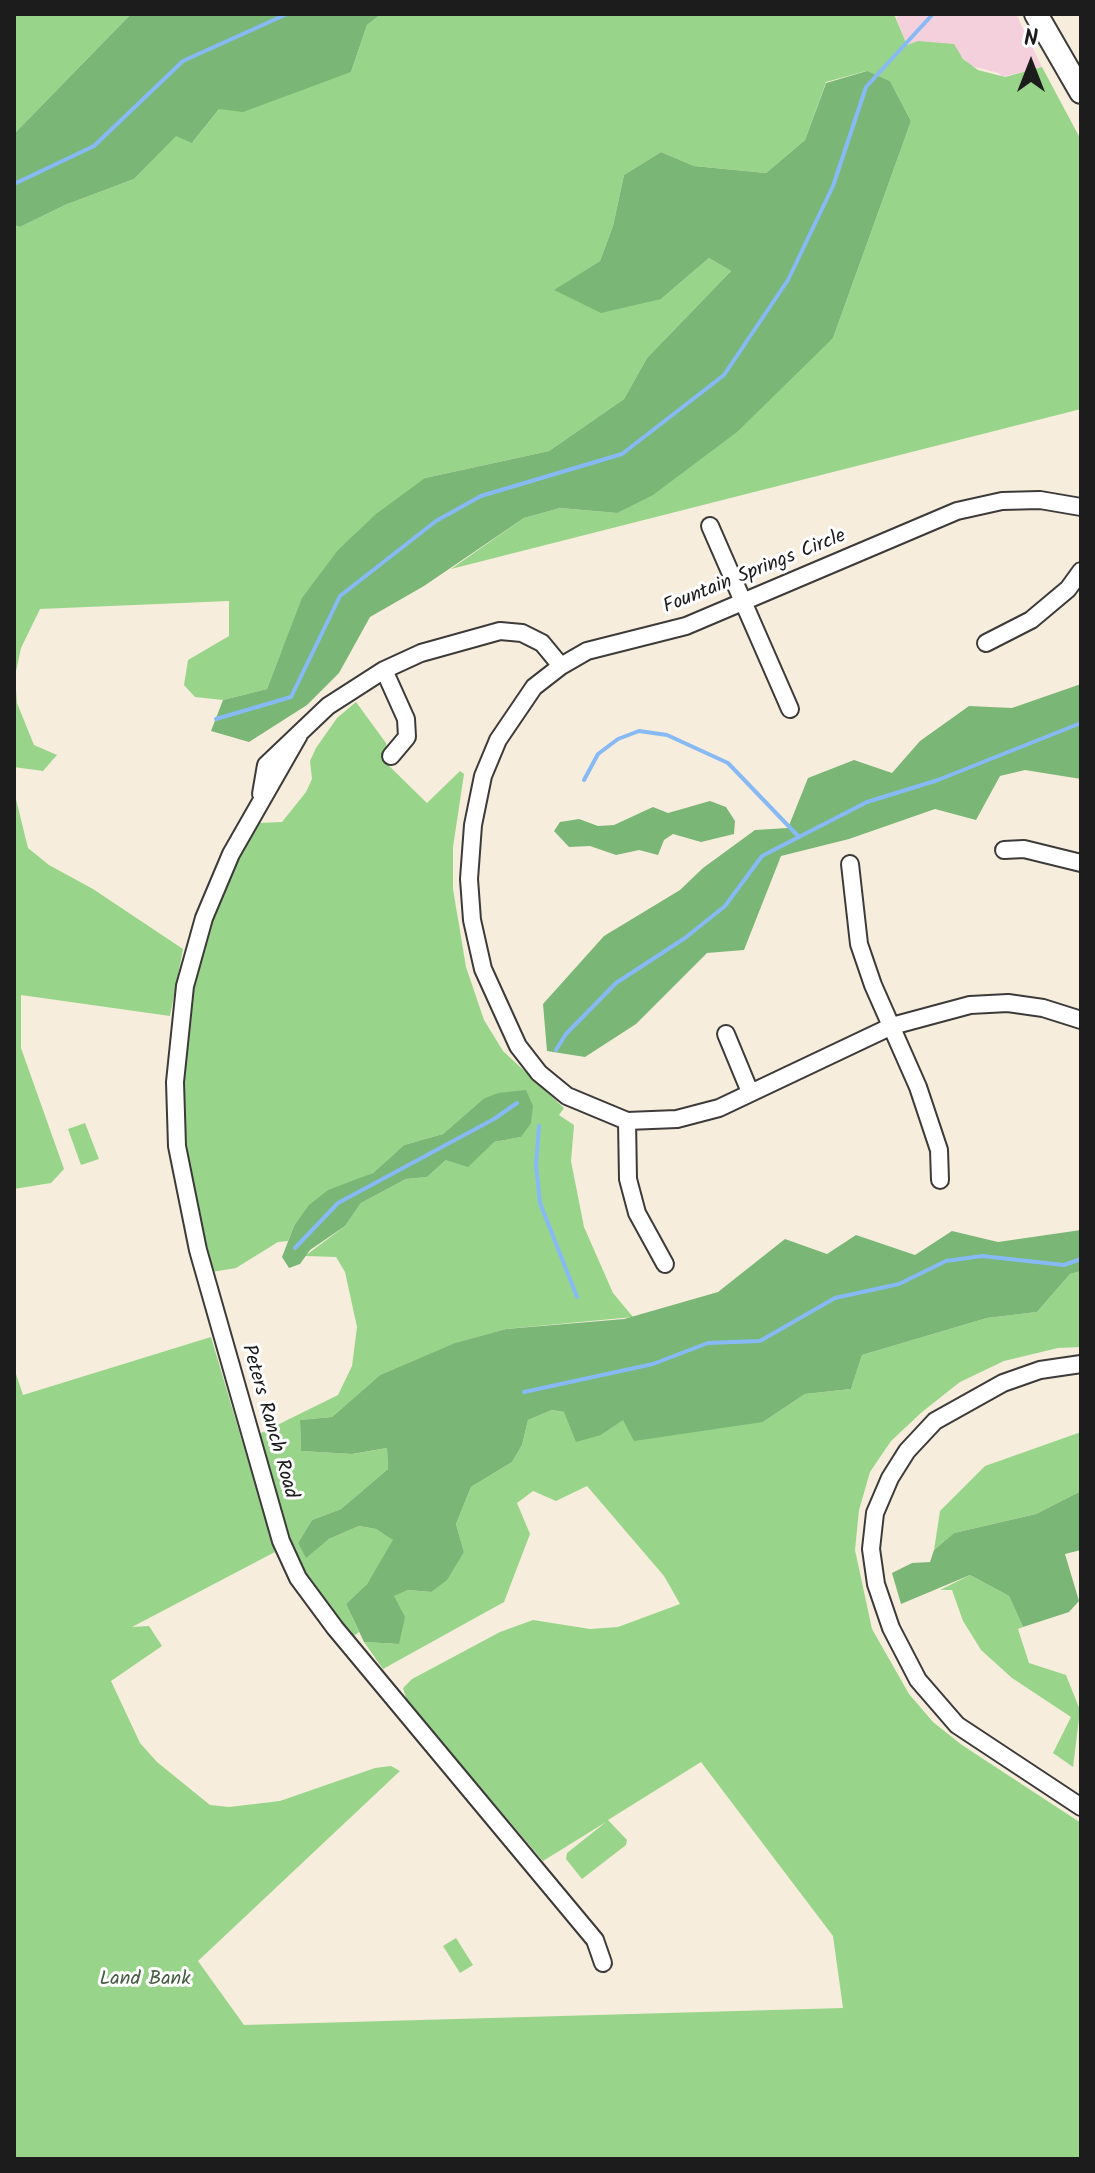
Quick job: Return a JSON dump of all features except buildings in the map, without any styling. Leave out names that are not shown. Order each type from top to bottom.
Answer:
[{"type":"main road","points":[[1036,14],[1081,92]]},
{"type":"street","name":"Fountain Springs Circle","points":[[1081,507],[1040,500],[957,511],[686,626],[587,651],[561,666],[534,687],[516,711],[483,776],[473,825],[469,879],[472,920],[483,969],[499,1010],[518,1046],[539,1073],[567,1096],[627,1121],[677,1119],[719,1108],[892,1026],[970,1005],[1008,1003],[1043,1008],[1081,1020]]},
{"type":"street","points":[[710,526],[790,709]]},
{"type":"street","points":[[986,643],[1031,620],[1068,589],[1081,571]]},
{"type":"street","name":"Peters Ranch Road","points":[[561,666],[542,643],[522,633],[500,631],[421,653],[384,670],[328,706],[266,765],[260,801],[231,854],[204,918],[185,986],[175,1082],[177,1146],[185,1196],[281,1541],[298,1578],[335,1628],[595,1940],[603,1963]]},
{"type":"street","points":[[384,670],[406,719],[407,737],[391,756]]},
{"type":"street","points":[[1004,850],[1024,849],[1081,863]]},
{"type":"street","points":[[850,864],[859,944],[918,1087],[939,1150],[940,1180]]},
{"type":"street","points":[[726,1034],[750,1092]]},
{"type":"street","points":[[627,1121],[628,1179],[637,1213],[665,1264]]},
{"type":"street","points":[[1081,1364],[1040,1370],[1003,1383],[935,1421],[907,1451],[890,1478],[875,1513],[871,1549],[876,1584],[891,1628],[918,1680],[957,1725],[1081,1807]]},
{"type":"shaded area","points":[[905,14],[1016,14],[1042,67],[1002,77],[999,73],[971,66],[957,52],[907,45],[896,17]]},
{"type":"green space","points":[[14,14],[131,14],[14,134]]},
{"type":"green space","points":[[131,14],[381,14],[367,25],[351,72],[243,112],[219,109],[192,143],[176,136],[134,179],[65,205],[20,227],[14,225],[14,134]]},
{"type":"green space","points":[[381,14],[894,14],[907,45],[918,41],[954,44],[963,59],[978,70],[1005,77],[1042,67],[1081,140],[1081,409],[451,569],[524,518],[560,508],[617,513],[833,338],[911,121],[890,81],[866,71],[826,82],[805,140],[766,173],[694,166],[661,152],[624,175],[613,226],[600,261],[555,290],[661,299],[709,258],[731,271],[647,358],[624,399],[549,451],[425,478],[281,653],[267,689],[223,700],[195,697],[184,685],[188,660],[229,636],[229,601],[40,609],[21,648],[15,676],[17,703],[34,745],[57,755],[43,771],[14,767],[14,225],[20,227],[65,205],[134,179],[176,135],[193,142],[219,109],[351,72],[367,25]]},
{"type":"green space","points":[[867,71],[890,81],[911,121],[833,338],[737,432],[653,495],[617,513],[560,508],[524,518],[424,586],[370,617],[339,673],[307,705],[249,742],[211,731],[223,700],[267,689],[302,598],[338,550],[376,514],[425,478],[549,451],[624,399],[647,358],[731,271],[709,258],[661,299],[601,313],[554,290],[600,261],[613,226],[624,175],[661,152],[694,166],[766,173],[805,140],[826,83]]},
{"type":"green space","points":[[1081,684],[1081,779],[1025,770],[1000,776],[976,820],[935,809],[849,839],[781,856],[744,950],[707,953],[636,1024],[585,1057],[547,1051],[543,1004],[604,936],[680,890],[703,868],[755,830],[788,828],[808,778],[854,760],[892,773],[920,741],[969,706],[1012,708]]},
{"type":"green space","points":[[356,702],[386,743],[388,755],[384,761],[427,803],[460,771],[464,774],[453,847],[453,889],[466,967],[484,1020],[503,1051],[564,1108],[559,1115],[574,1125],[571,1161],[584,1227],[613,1293],[633,1317],[506,1329],[456,1343],[380,1375],[332,1417],[300,1420],[301,1451],[353,1454],[387,1448],[388,1469],[341,1509],[312,1520],[298,1543],[306,1557],[329,1539],[359,1526],[376,1529],[394,1540],[367,1584],[346,1604],[359,1632],[354,1636],[317,1592],[291,1547],[257,1435],[338,1395],[352,1366],[357,1327],[345,1272],[336,1257],[305,1256],[345,1226],[361,1203],[406,1179],[427,1177],[446,1160],[494,1142],[521,1137],[483,1099],[443,1134],[404,1145],[373,1173],[354,1181],[294,1226],[288,1241],[278,1242],[236,1268],[212,1272],[193,1198],[180,1081],[193,982],[211,918],[229,873],[257,823],[282,822],[306,792],[312,779],[310,761],[316,748],[337,718]]},
{"type":"green space","points":[[14,791],[28,848],[49,865],[93,889],[183,949],[170,1016],[21,995],[21,1048],[64,1169],[51,1183],[14,1189]]},
{"type":"green space","points":[[710,801],[726,807],[735,821],[734,834],[701,842],[673,834],[664,840],[658,855],[639,850],[616,855],[590,846],[569,847],[554,831],[560,822],[579,819],[598,826],[614,825],[653,807],[668,813]]},
{"type":"green space","points":[[526,1090],[533,1106],[531,1123],[521,1137],[494,1142],[468,1167],[446,1160],[427,1177],[406,1179],[361,1203],[345,1226],[310,1250],[300,1264],[289,1268],[282,1257],[294,1226],[309,1205],[328,1190],[373,1173],[404,1145],[443,1134],[483,1099],[498,1093]]},
{"type":"green space","points":[[85,1123],[99,1159],[81,1165],[68,1129]]},
{"type":"green space","points":[[1081,1230],[1081,1271],[1070,1274],[1037,1312],[987,1318],[862,1355],[851,1389],[805,1394],[763,1422],[634,1441],[623,1420],[601,1435],[576,1442],[564,1412],[552,1410],[528,1420],[522,1445],[512,1462],[471,1487],[456,1524],[464,1552],[447,1580],[431,1592],[408,1590],[394,1596],[405,1617],[399,1644],[364,1642],[346,1604],[367,1584],[393,1540],[376,1529],[359,1526],[329,1539],[306,1558],[298,1543],[312,1520],[341,1509],[388,1469],[387,1448],[352,1454],[301,1451],[300,1420],[332,1417],[380,1375],[455,1343],[506,1329],[624,1319],[718,1292],[785,1239],[827,1254],[856,1235],[915,1255],[952,1231],[998,1242]]},
{"type":"green space","name":"Land Bank","points":[[1081,1271],[1081,1347],[1058,1348],[1004,1361],[960,1382],[922,1412],[891,1441],[870,1472],[859,1510],[855,1550],[872,1629],[909,1694],[933,1722],[962,1745],[1081,1823],[1081,2159],[14,2159],[14,1368],[23,1395],[211,1337],[275,1552],[132,1627],[149,1626],[162,1646],[111,1681],[140,1743],[157,1762],[210,1805],[229,1807],[280,1801],[375,1768],[391,1766],[400,1771],[198,1961],[244,2025],[843,2008],[833,1936],[701,1762],[608,1820],[627,1840],[626,1845],[582,1879],[566,1859],[567,1853],[606,1822],[543,1861],[407,1701],[403,1688],[412,1679],[500,1632],[533,1620],[590,1629],[618,1627],[680,1604],[664,1576],[587,1486],[556,1501],[533,1491],[517,1503],[530,1534],[504,1602],[383,1669],[364,1642],[399,1644],[393,1596],[408,1590],[431,1592],[464,1552],[456,1524],[471,1487],[512,1462],[522,1445],[528,1420],[552,1410],[564,1412],[601,1435],[623,1419],[763,1422],[805,1394],[851,1389],[862,1355],[987,1318],[1037,1312],[1070,1274]]},
{"type":"green space","points":[[1081,1432],[1081,1491],[1036,1514],[954,1533],[934,1550],[940,1511],[985,1466]]},
{"type":"green space","points":[[1081,1491],[1081,1550],[1065,1554],[1079,1601],[1069,1612],[1023,1627],[1009,1596],[970,1575],[901,1604],[892,1573],[912,1563],[930,1562],[934,1550],[954,1533],[1036,1514]]},
{"type":"green space","points":[[970,1575],[1009,1596],[1023,1627],[1018,1629],[1029,1663],[1066,1675],[1080,1710],[1073,1767],[1053,1753],[1071,1717],[1012,1678],[981,1650],[963,1621],[952,1590],[940,1590]]},
{"type":"green space","points":[[456,1938],[473,1965],[460,1973],[443,1946]]},
{"type":"waterway","points":[[14,184],[94,146],[183,61],[287,14]]},
{"type":"waterway","points":[[216,719],[291,697],[340,596],[436,521],[481,496],[622,454],[724,375],[788,280],[833,186],[866,87],[932,15]]},
{"type":"waterway","points":[[556,1050],[566,1034],[616,983],[685,938],[725,906],[762,856],[867,802],[938,780],[1081,723]]},
{"type":"waterway","points":[[584,780],[598,754],[618,739],[639,731],[667,735],[728,763],[799,837]]},
{"type":"waterway","points":[[295,1248],[338,1203],[494,1119],[517,1103]]},
{"type":"waterway","points":[[539,1126],[536,1165],[540,1203],[577,1297]]},
{"type":"waterway","points":[[524,1392],[653,1364],[708,1343],[760,1341],[835,1298],[899,1284],[946,1261],[982,1256],[1064,1265],[1081,1259]]}]
